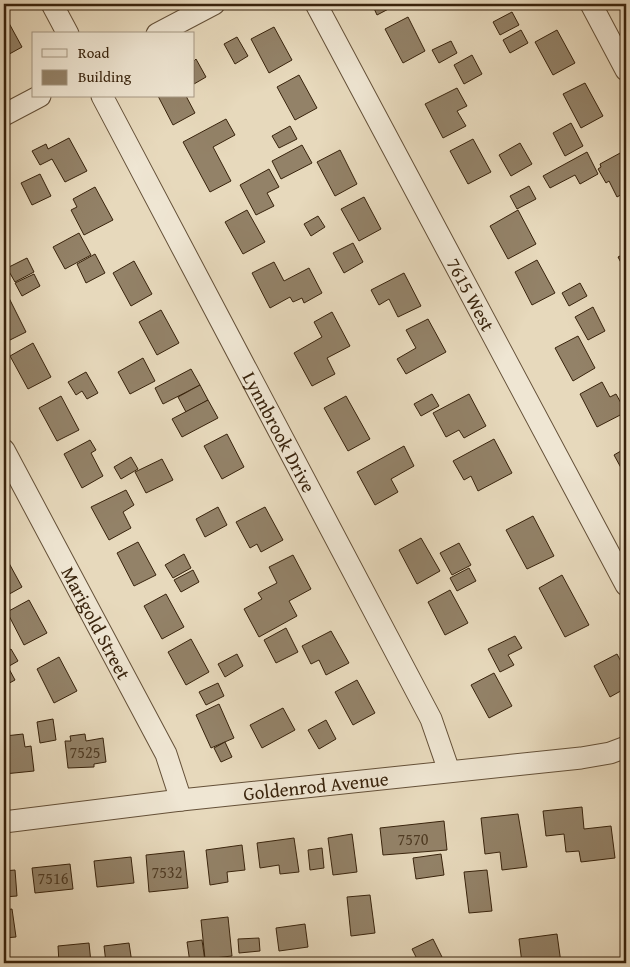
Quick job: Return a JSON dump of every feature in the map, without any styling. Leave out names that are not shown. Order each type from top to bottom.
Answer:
[{"type":"street","points":[[52,4],[67,32]]},
{"type":"street","points":[[162,32],[214,4]]},
{"type":"street","name":"7615 West","points":[[316,4],[626,585]]},
{"type":"street","points":[[591,4],[626,70]]},
{"type":"street","points":[[4,115],[36,98]]},
{"type":"street","name":"Lynnbrook Drive","points":[[103,98],[431,719],[449,771]]},
{"type":"street","name":"Marigold Street","points":[[4,450],[166,754],[181,800]]},
{"type":"street","name":"Goldenrod Avenue","points":[[4,822],[181,800],[581,758],[610,753],[626,747]]},
{"type":"building","points":[[372,4],[398,4],[377,15]]},
{"type":"building","points":[[512,12],[519,25],[500,35],[493,22]]},
{"type":"building","points":[[4,14],[22,47],[4,57]]},
{"type":"building","points":[[408,17],[425,51],[403,63],[385,29]]},
{"type":"building","points":[[274,27],[292,60],[269,73],[251,39]]},
{"type":"building","points":[[521,30],[528,43],[510,53],[503,40]]},
{"type":"building","points":[[557,30],[575,63],[553,75],[535,42]]},
{"type":"building","points":[[237,37],[248,56],[235,64],[224,44]]},
{"type":"building","points":[[451,41],[457,53],[439,63],[432,50]]},
{"type":"building","points":[[472,55],[482,74],[464,84],[454,65]]},
{"type":"building","points":[[195,60],[206,77],[195,83]]},
{"type":"building","points":[[299,75],[317,108],[295,120],[277,87]]},
{"type":"building","points":[[585,83],[603,116],[581,128],[563,94]]},
{"type":"building","points":[[457,88],[467,106],[457,111],[466,126],[443,138],[425,104]]},
{"type":"building","points":[[159,98],[187,98],[195,113],[173,125]]},
{"type":"building","points":[[226,119],[235,135],[213,147],[231,181],[210,192],[183,142]]},
{"type":"building","points":[[571,123],[583,146],[565,156],[553,133]]},
{"type":"building","points":[[290,126],[297,139],[279,148],[272,136]]},
{"type":"building","points":[[69,138],[87,171],[65,182],[52,159],[40,165],[32,151],[46,144],[48,149]]},
{"type":"building","points":[[473,139],[491,172],[468,184],[450,151]]},
{"type":"building","points":[[520,143],[532,164],[511,176],[499,155]]},
{"type":"building","points":[[302,145],[312,163],[281,179],[272,161]]},
{"type":"building","points":[[340,150],[357,184],[335,196],[317,162]]},
{"type":"building","points":[[587,152],[598,174],[580,184],[575,175],[550,188],[543,176]]},
{"type":"building","points":[[622,152],[626,159],[626,192],[617,197],[609,181],[606,183],[598,169],[601,167],[600,164]]},
{"type":"building","points":[[269,169],[279,187],[267,193],[274,206],[256,215],[240,185]]},
{"type":"building","points":[[40,174],[51,196],[32,205],[21,183]]},
{"type":"building","points":[[529,186],[536,199],[517,209],[510,196]]},
{"type":"building","points":[[95,187],[113,220],[84,235],[71,210],[77,207],[73,199]]},
{"type":"building","points":[[364,197],[381,229],[359,241],[341,209]]},
{"type":"building","points":[[247,210],[265,242],[243,254],[225,222]]},
{"type":"building","points":[[518,210],[536,244],[508,259],[490,226]]},
{"type":"building","points":[[318,216],[325,227],[311,236],[304,224]]},
{"type":"building","points":[[79,233],[91,255],[65,269],[53,247]]},
{"type":"building","points":[[353,243],[363,262],[344,273],[333,253]]},
{"type":"building","points":[[626,253],[626,272],[618,257]]},
{"type":"building","points":[[95,254],[105,273],[86,283],[77,264]]},
{"type":"building","points":[[27,258],[34,272],[15,282],[7,268]]},
{"type":"building","points":[[537,260],[555,293],[532,305],[515,272]]},
{"type":"building","points":[[134,261],[152,294],[131,306],[113,273]]},
{"type":"building","points":[[274,262],[284,281],[309,268],[322,293],[304,303],[302,298],[293,302],[290,297],[270,308],[252,273]]},
{"type":"building","points":[[4,264],[9,274],[4,276]]},
{"type":"building","points":[[404,273],[421,306],[398,317],[389,299],[379,305],[371,290]]},
{"type":"building","points":[[34,274],[40,286],[22,296],[15,283]]},
{"type":"building","points":[[580,283],[587,296],[569,306],[562,293]]},
{"type":"building","points":[[9,298],[26,332],[4,343],[4,301]]},
{"type":"building","points":[[593,307],[605,331],[588,340],[575,317]]},
{"type":"building","points":[[161,310],[179,343],[157,355],[139,322]]},
{"type":"building","points":[[332,312],[350,346],[327,358],[335,374],[312,386],[294,353],[322,337],[314,322]]},
{"type":"building","points":[[428,319],[446,352],[406,374],[397,359],[416,348],[406,330]]},
{"type":"building","points":[[578,336],[595,368],[573,381],[555,348]]},
{"type":"building","points":[[33,343],[51,377],[28,389],[10,356]]},
{"type":"building","points":[[143,358],[155,381],[130,394],[118,372]]},
{"type":"building","points":[[191,369],[200,385],[163,404],[155,388]]},
{"type":"building","points":[[86,372],[98,393],[87,399],[82,391],[76,395],[68,382]]},
{"type":"building","points":[[602,382],[610,397],[616,394],[626,412],[597,427],[580,394]]},
{"type":"building","points":[[200,385],[208,400],[186,412],[178,397]]},
{"type":"building","points":[[432,394],[439,406],[421,416],[414,404]]},
{"type":"building","points":[[469,394],[486,426],[464,438],[459,430],[446,437],[433,413]]},
{"type":"building","points":[[61,396],[79,430],[57,441],[39,408]]},
{"type":"building","points":[[346,396],[370,439],[348,451],[324,408]]},
{"type":"building","points":[[208,400],[218,418],[182,437],[172,419]]},
{"type":"building","points":[[227,434],[244,467],[222,479],[204,446]]},
{"type":"building","points":[[494,439],[512,473],[478,491],[471,476],[464,480],[453,461]]},
{"type":"building","points":[[90,440],[96,450],[91,453],[103,476],[82,488],[64,454]]},
{"type":"building","points":[[404,446],[414,466],[391,479],[398,492],[375,505],[357,472]]},
{"type":"building","points":[[626,448],[626,477],[614,455]]},
{"type":"building","points":[[131,457],[138,469],[121,479],[114,467]]},
{"type":"building","points":[[162,459],[173,480],[146,493],[135,472]]},
{"type":"building","points":[[126,490],[134,505],[123,512],[131,528],[109,540],[91,507]]},
{"type":"building","points":[[218,507],[227,525],[205,537],[196,519]]},
{"type":"building","points":[[265,507],[283,540],[261,552],[257,544],[250,548],[236,522]]},
{"type":"building","points":[[533,516],[554,556],[527,569],[506,530]]},
{"type":"building","points":[[421,538],[440,571],[417,584],[399,550]]},
{"type":"building","points":[[138,542],[156,575],[134,586],[117,553]]},
{"type":"building","points":[[459,543],[471,565],[452,575],[440,553]]},
{"type":"building","points":[[4,554],[22,587],[4,597]]},
{"type":"building","points":[[184,554],[191,568],[173,578],[165,565]]},
{"type":"building","points":[[293,555],[311,589],[289,601],[297,616],[259,637],[244,609],[262,599],[258,593],[277,583],[269,567]]},
{"type":"building","points":[[469,568],[476,581],[457,591],[450,578]]},
{"type":"building","points":[[193,570],[199,582],[181,592],[174,580]]},
{"type":"building","points":[[562,575],[589,625],[565,637],[539,588]]},
{"type":"building","points":[[450,590],[468,623],[445,635],[428,602]]},
{"type":"building","points":[[166,594],[184,627],[162,639],[144,606]]},
{"type":"building","points":[[29,600],[47,633],[24,645],[7,612]]},
{"type":"building","points":[[286,628],[298,652],[276,663],[264,640]]},
{"type":"building","points":[[331,631],[349,663],[326,675],[319,660],[311,664],[302,646]]},
{"type":"building","points":[[515,636],[522,648],[508,655],[514,665],[500,672],[488,649]]},
{"type":"building","points":[[191,639],[209,672],[186,685],[168,652]]},
{"type":"building","points":[[11,649],[18,661],[4,669],[4,653]]},
{"type":"building","points":[[237,654],[243,666],[225,677],[218,664]]},
{"type":"building","points":[[617,654],[626,671],[626,688],[610,697],[594,666]]},
{"type":"building","points":[[59,657],[77,691],[54,703],[37,669]]},
{"type":"building","points":[[8,667],[15,680],[4,686],[4,669]]},
{"type":"building","points":[[494,673],[512,706],[489,718],[471,685]]},
{"type":"building","points":[[357,680],[375,713],[353,725],[335,692]]},
{"type":"building","points":[[218,683],[224,696],[206,705],[199,692]]},
{"type":"building","points":[[219,704],[234,738],[211,748],[196,715]]},
{"type":"building","points":[[283,708],[295,730],[262,748],[250,725]]},
{"type":"building","points":[[53,719],[56,740],[40,743],[37,722]]},
{"type":"building","points":[[326,720],[336,739],[319,749],[308,730]]},
{"type":"building","points":[[23,734],[25,747],[31,746],[34,771],[4,774],[4,750],[7,749],[5,736]]},
{"type":"building","points":[[85,734],[86,741],[103,738],[106,762],[94,764],[94,767],[68,768],[65,741],[71,741],[70,736]]},
{"type":"building","points":[[225,742],[232,757],[221,762],[214,748]]},
{"type":"building","points":[[582,807],[584,829],[611,826],[615,858],[581,862],[579,851],[566,852],[564,834],[546,836],[543,811]]},
{"type":"building","points":[[518,814],[527,867],[502,870],[500,852],[485,854],[481,818]]},
{"type":"building","points":[[444,821],[447,850],[383,855],[380,828]]},
{"type":"building","points":[[352,834],[357,872],[333,875],[328,838]]},
{"type":"building","points":[[294,838],[299,872],[280,874],[279,865],[260,868],[257,843]]},
{"type":"building","points":[[242,845],[245,870],[227,872],[228,882],[210,885],[206,850]]},
{"type":"building","points":[[322,848],[324,868],[310,870],[308,850]]},
{"type":"building","points":[[184,851],[188,888],[149,892],[146,855]]},
{"type":"building","points":[[441,854],[444,875],[416,879],[413,858]]},
{"type":"building","points":[[131,857],[134,883],[97,887],[94,861]]},
{"type":"building","points":[[70,864],[73,889],[35,893],[32,868]]},
{"type":"building","points":[[15,870],[17,896],[4,897],[4,871]]},
{"type":"building","points":[[487,870],[492,911],[469,913],[464,872]]},
{"type":"building","points":[[370,895],[375,933],[351,936],[347,897]]},
{"type":"building","points":[[12,909],[16,937],[4,938],[4,910]]},
{"type":"building","points":[[228,917],[232,956],[205,959],[201,920]]},
{"type":"building","points":[[305,924],[308,947],[279,951],[276,928]]},
{"type":"building","points":[[557,934],[561,963],[522,963],[519,939]]},
{"type":"building","points":[[259,938],[260,951],[239,953],[238,939]]},
{"type":"building","points":[[433,939],[445,963],[419,963],[412,949]]},
{"type":"building","points":[[202,940],[205,961],[190,963],[187,942]]},
{"type":"building","points":[[89,943],[91,963],[59,963],[58,946]]},
{"type":"building","points":[[129,943],[132,963],[106,963],[104,946]]}]
